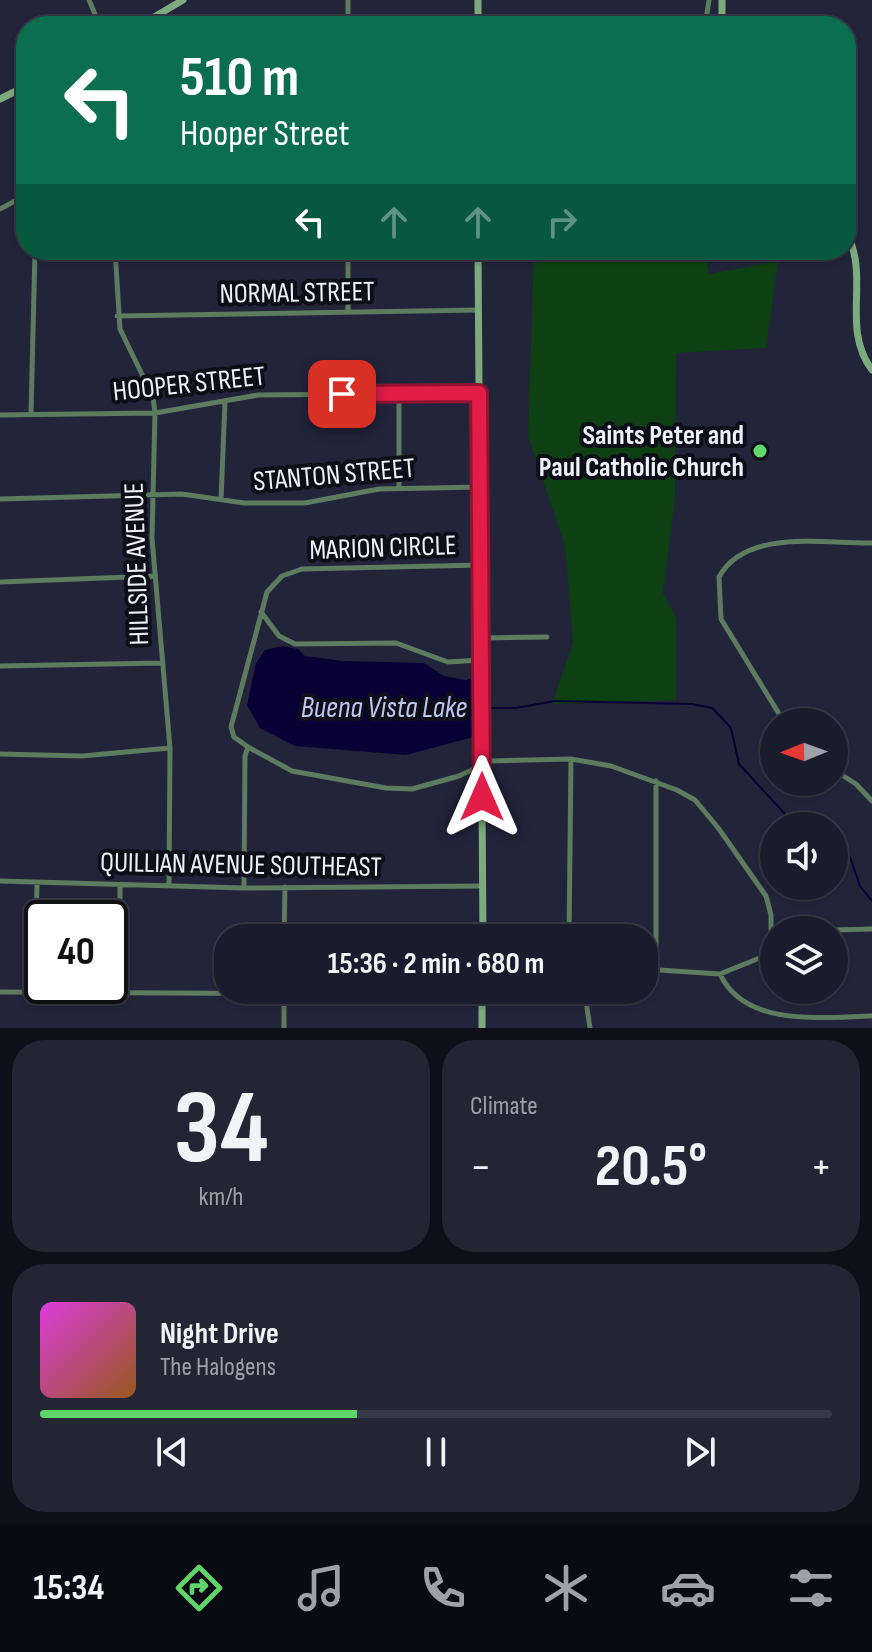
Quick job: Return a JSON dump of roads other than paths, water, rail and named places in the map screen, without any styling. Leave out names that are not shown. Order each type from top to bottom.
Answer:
[{"type":"street","points":[[156,16],[183,0]]},
{"type":"street","points":[[856,258],[856,338],[872,370]]},
{"type":"street","points":[[31,414],[35,260]]},
{"type":"street","name":"HILLSIDE AVENUE","points":[[115,260],[117,316],[124,342],[153,397],[155,413],[152,495],[161,663],[170,748],[169,885]]},
{"type":"street","points":[[348,260],[348,312]]},
{"type":"street","points":[[478,260],[483,924]]},
{"type":"street","name":"NORMAL STREET","points":[[117,316],[478,310]]},
{"type":"street","points":[[399,393],[399,488]]},
{"type":"street","name":"HOOPER STREET","points":[[0,415],[155,413],[188,410],[258,395],[479,393]]},
{"type":"street","points":[[221,500],[225,400]]},
{"type":"street","name":"STANTON STREET","points":[[0,499],[182,494],[221,500],[305,503],[399,488],[481,487]]},
{"type":"street","points":[[775,708],[723,622],[717,596],[719,577],[738,556],[763,545],[872,543]]},
{"type":"street","name":"MARION CIRCLE","points":[[244,888],[245,756],[248,747],[234,737],[231,727],[261,611],[276,581],[302,569],[482,565]]},
{"type":"street","points":[[0,582],[155,576]]},
{"type":"street","points":[[261,611],[279,636],[295,644],[396,643],[448,662],[481,660]]},
{"type":"street","points":[[481,638],[547,637]]},
{"type":"street","points":[[0,666],[161,663]]},
{"type":"street","points":[[248,747],[292,771],[386,788],[412,789],[502,759],[571,759],[611,766],[656,781],[695,800],[766,896],[769,916]]},
{"type":"street","points":[[0,754],[82,756],[170,748]]},
{"type":"street","points":[[569,924],[571,759]]},
{"type":"street","points":[[848,779],[872,801]]},
{"type":"street","points":[[656,781],[656,924]]},
{"type":"street","name":"QUILLIAN AVENUE SOUTHEAST","points":[[0,881],[244,888],[482,886]]},
{"type":"street","points":[[37,882],[37,900]]},
{"type":"street","points":[[120,885],[120,900]]},
{"type":"street","points":[[284,924],[285,887]]},
{"type":"street","points":[[848,930],[872,929]]},
{"type":"street","points":[[658,970],[720,974],[760,957]]},
{"type":"street","points":[[720,974],[744,1000],[768,1015],[872,1016]]},
{"type":"street","points":[[0,992],[24,992]]},
{"type":"street","points":[[128,994],[214,993]]},
{"type":"street","points":[[284,1004],[284,1028]]},
{"type":"street","points":[[482,1004],[482,1028]]},
{"type":"street","points":[[586,1004],[590,1028]]},
{"type":"water","name":"Buena Vista Lake","points":[[283,646],[298,649],[305,656],[343,661],[424,663],[444,676],[466,680],[475,677],[477,736],[406,755],[295,746],[260,728],[247,705],[256,663],[265,650]]},
{"type":"waterway","points":[[485,708],[516,708],[555,701],[692,704],[712,708],[731,728],[739,764],[783,812]]},
{"type":"waterway","points":[[848,856],[860,886],[872,901]]},
{"type":"place","name":"Saints Peter and Paul Catholic Church","points":[[760,451]]}]
